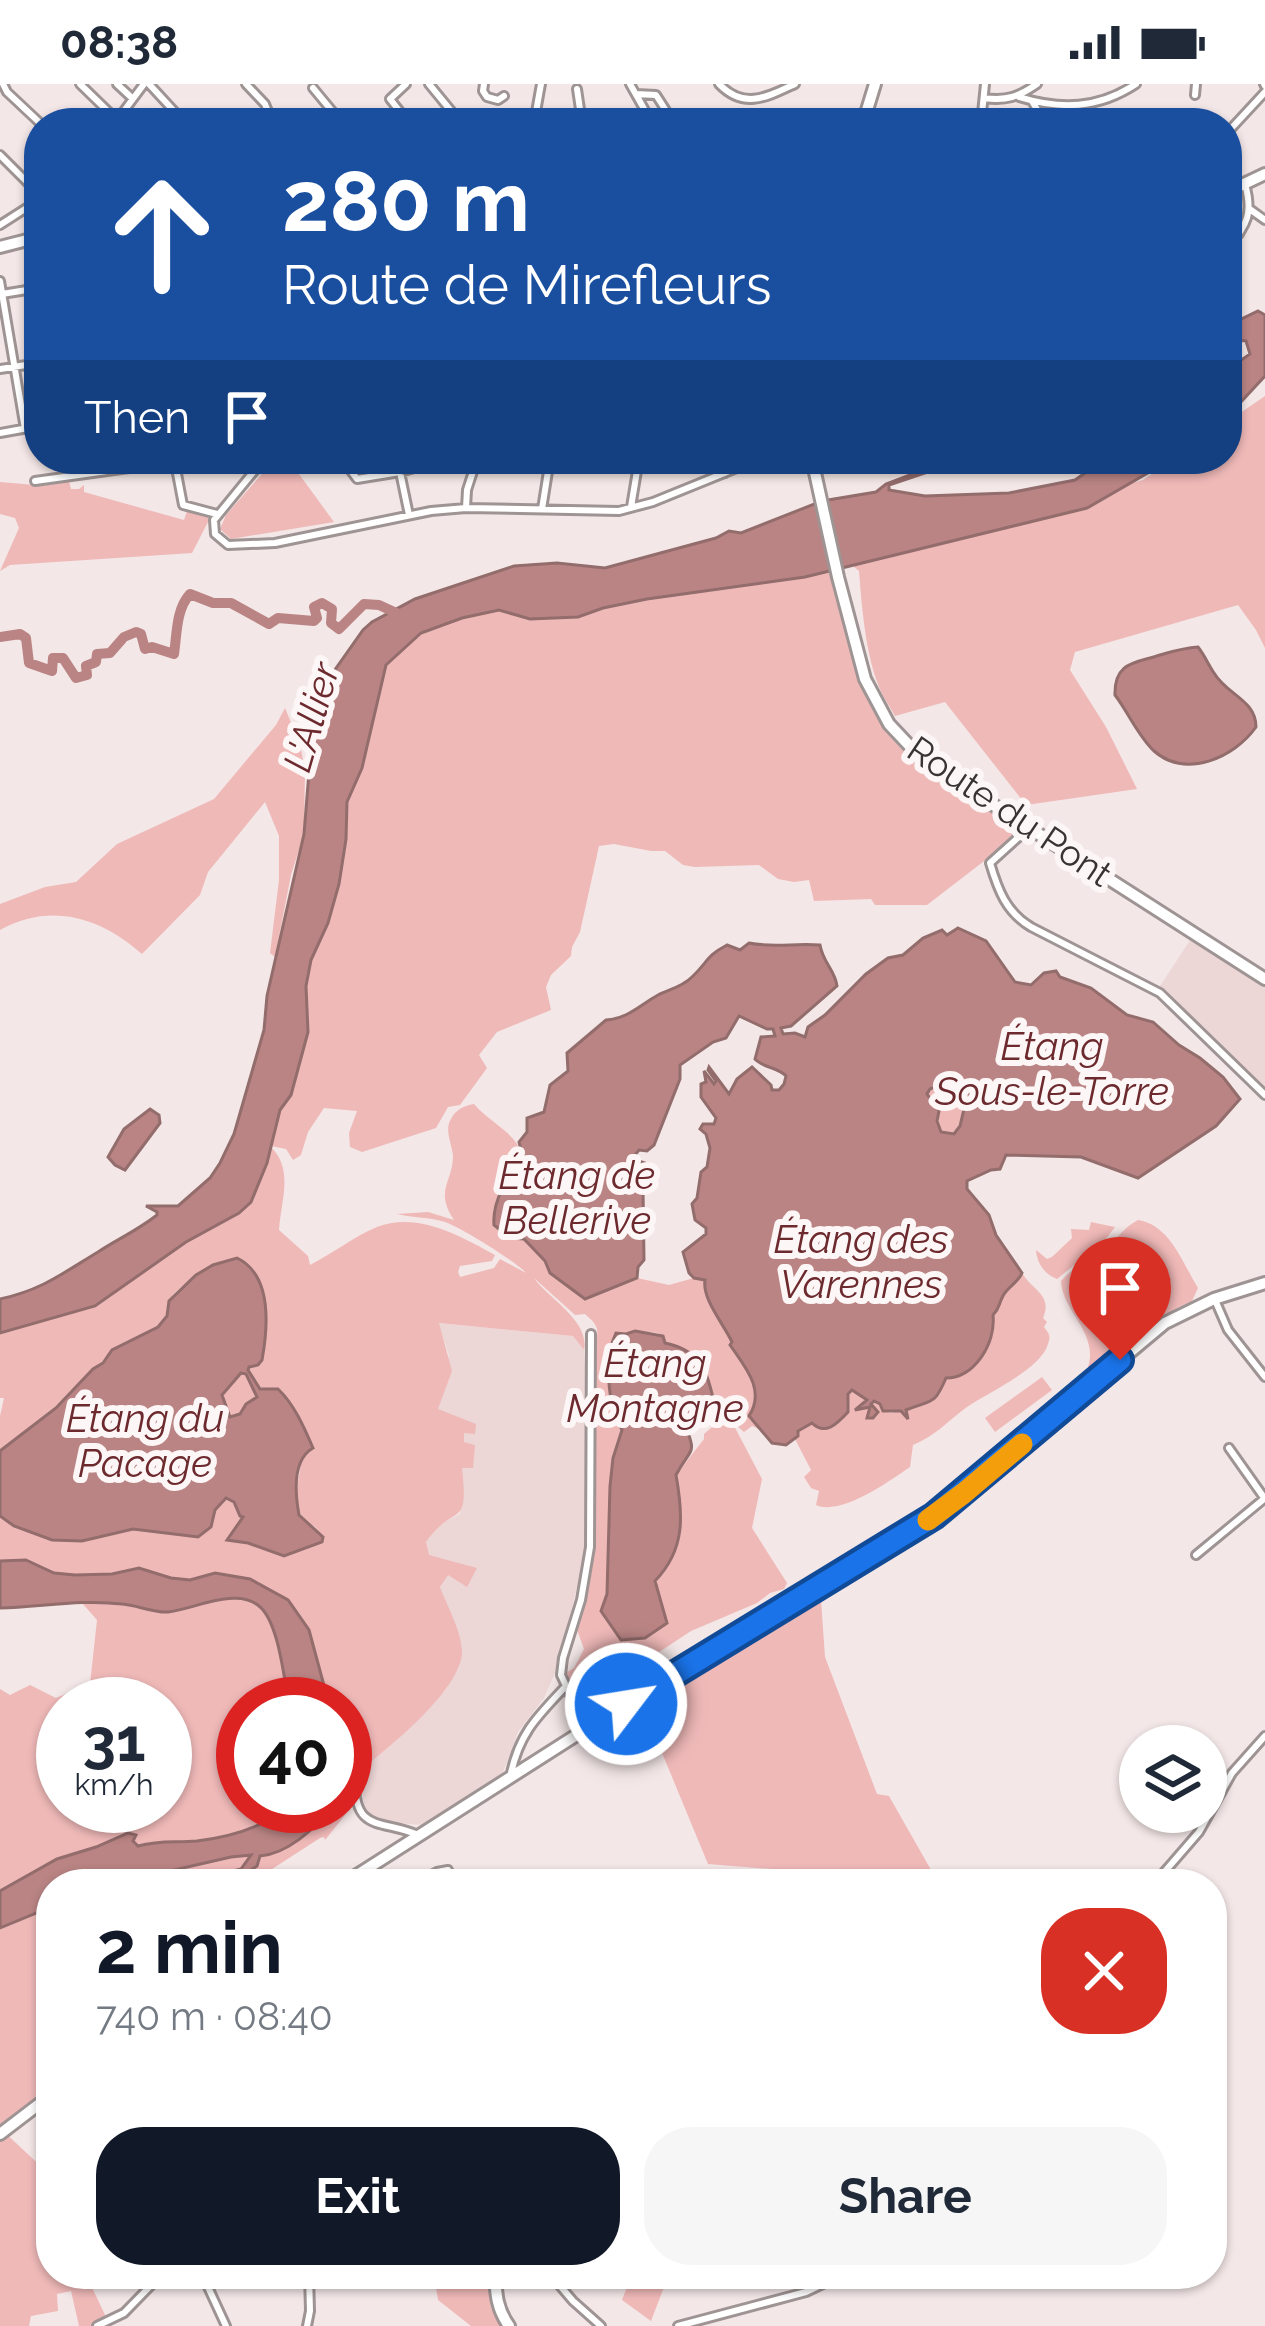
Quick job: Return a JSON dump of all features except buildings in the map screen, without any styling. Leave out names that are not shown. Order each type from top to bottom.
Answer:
[{"type":"street","points":[[3,84],[24,108]]},
{"type":"street","points":[[80,84],[103,108]]},
{"type":"street","points":[[117,84],[133,99]]},
{"type":"street","points":[[126,108],[146,84],[170,108]]},
{"type":"street","points":[[246,84],[267,108]]},
{"type":"street","points":[[397,108],[390,99],[406,84]]},
{"type":"street","points":[[429,84],[449,108]]},
{"type":"street","points":[[484,84],[487,97],[498,100],[504,96]]},
{"type":"street","points":[[631,84],[644,108]]},
{"type":"street","points":[[719,84],[749,101],[795,84]]},
{"type":"street","points":[[983,108],[985,84]]},
{"type":"street","points":[[984,98],[1019,97],[1036,84]]},
{"type":"street","points":[[1019,97],[1084,106],[1136,84]]},
{"type":"street","points":[[1196,84],[1196,95]]},
{"type":"street","points":[[1242,115],[1265,87]]},
{"type":"street","points":[[313,88],[330,108]]},
{"type":"street","points":[[577,88],[580,108]]},
{"type":"street","points":[[636,94],[656,95],[664,108]]},
{"type":"street","points":[[1032,101],[1036,108]]},
{"type":"street","points":[[0,155],[24,181]]},
{"type":"street","points":[[1242,185],[1265,174]]},
{"type":"street","points":[[1242,228],[1251,210],[1245,184]]},
{"type":"street","points":[[1251,210],[1265,220]]},
{"type":"street","points":[[0,281],[24,423]]},
{"type":"street","points":[[0,369],[24,365]]},
{"type":"street","points":[[35,481],[96,474]]},
{"type":"street","points":[[177,474],[183,505],[216,517]]},
{"type":"street","points":[[252,474],[216,517],[218,538],[232,546],[275,543],[466,508],[606,512],[653,502],[723,474]]},
{"type":"street","points":[[353,474],[357,479],[388,474]]},
{"type":"street","points":[[400,474],[409,515]]},
{"type":"street","points":[[466,508],[472,474]]},
{"type":"street","points":[[542,510],[548,474]]},
{"type":"street","points":[[631,507],[636,474]]},
{"type":"street","name":"Route du Pont","points":[[814,474],[862,666],[889,724],[920,757],[1265,979]]},
{"type":"street","points":[[1021,835],[990,863],[1011,913],[1160,993],[1265,1095]]},
{"type":"street","points":[[367,1869],[934,1516],[1165,1323],[1214,1299],[1265,1283]]},
{"type":"street","points":[[1214,1299],[1228,1330],[1265,1377]]},
{"type":"street","points":[[586,1729],[561,1675],[590,1547],[591,1334]]},
{"type":"street","points":[[1196,1555],[1265,1498],[1229,1448]]},
{"type":"street","points":[[510,1777],[528,1726],[566,1686]]},
{"type":"street","points":[[1167,1869],[1199,1832],[1238,1765],[1265,1736]]},
{"type":"street","points":[[372,1822],[418,1835]]},
{"type":"street","points":[[0,2134],[36,2106]]},
{"type":"street","points":[[97,2326],[124,2313],[147,2289]]},
{"type":"street","points":[[209,2289],[226,2326]]},
{"type":"street","points":[[307,2326],[309,2289]]},
{"type":"street","points":[[496,2289],[496,2301],[509,2326]]},
{"type":"street","points":[[562,2289],[601,2326]]},
{"type":"street","points":[[678,2326],[812,2289]]},
{"type":"shaded area","points":[[1265,396],[1265,648],[1238,605],[1075,652],[1070,670],[1137,789],[1026,805],[945,702],[895,716],[873,670],[856,561],[1152,474],[1242,474],[1242,412]]},
{"type":"shaded area","points":[[262,474],[299,474],[334,522],[231,539],[220,529],[226,515]]},
{"type":"shaded area","points":[[69,481],[71,489],[84,485],[84,492],[184,520],[187,511],[207,515],[209,520],[192,553],[10,565],[0,571],[19,528],[15,518],[0,514],[0,482]]},
{"type":"shaded area","points":[[832,570],[850,650],[882,724],[919,764],[1014,826],[1014,838],[927,905],[875,905],[871,899],[814,901],[809,880],[778,879],[759,865],[695,867],[683,865],[665,851],[599,846],[571,956],[551,975],[546,987],[551,1010],[497,1032],[479,1055],[487,1068],[460,1105],[448,1107],[436,1128],[362,1152],[350,1147],[349,1133],[357,1111],[324,1108],[308,1132],[301,1155],[293,1160],[286,1149],[271,1146],[308,1032],[306,986],[311,960],[339,884],[347,802],[362,768],[386,665],[421,633],[499,610],[530,619],[578,617],[647,599]]},
{"type":"shaded area","points":[[285,708],[305,771],[304,834],[275,957],[270,953],[279,836],[265,802],[208,872],[200,895],[142,954],[109,931],[74,918],[38,917],[0,930],[0,904],[45,887],[76,882],[117,844],[214,799]]},
{"type":"shaded area","points":[[1193,936],[1265,983],[1265,1091],[1158,989]]},
{"type":"shaded area","points":[[935,1087],[961,1104],[963,1116],[954,1134],[941,1133],[936,1106],[927,1094]]},
{"type":"shaded area","points":[[474,1104],[520,1149],[523,1157],[493,1211],[545,1261],[550,1273],[584,1299],[637,1278],[669,1285],[705,1280],[710,1303],[754,1388],[749,1416],[759,1429],[752,1426],[744,1432],[732,1422],[762,1479],[752,1528],[787,1583],[757,1603],[691,1631],[635,1668],[633,1678],[589,1708],[573,1693],[567,1672],[584,1649],[576,1627],[595,1543],[597,1329],[585,1314],[575,1315],[534,1278],[575,1320],[584,1350],[573,1336],[439,1323],[452,1371],[438,1409],[476,1424],[475,1434],[464,1433],[464,1442],[475,1445],[473,1468],[462,1468],[461,1509],[426,1542],[429,1555],[477,1568],[467,1587],[448,1575],[440,1587],[462,1651],[450,1683],[421,1718],[372,1760],[372,1677],[322,1677],[309,1630],[215,1573],[190,1580],[139,1568],[75,1575],[54,1573],[26,1560],[0,1561],[0,1516],[14,1526],[82,1541],[133,1529],[198,1537],[211,1527],[215,1510],[227,1497],[243,1517],[228,1541],[284,1552],[321,1542],[323,1537],[315,1527],[299,1516],[296,1495],[306,1431],[289,1400],[264,1390],[251,1377],[247,1370],[258,1365],[196,1275],[171,1297],[159,1326],[116,1347],[45,1418],[0,1451],[4,1398],[0,1398],[0,1333],[95,1306],[186,1242],[239,1213],[251,1202],[271,1147],[284,1175],[279,1230],[308,1256],[310,1265],[377,1227],[408,1222],[438,1228],[495,1255],[492,1261],[460,1266],[460,1277],[494,1268],[500,1259],[526,1273],[453,1225],[397,1214],[428,1212],[454,1220],[445,1193],[453,1156],[448,1128],[455,1113]],"holes":[[[635,1331],[658,1333],[719,1421],[704,1434],[676,1475],[680,1531],[672,1557],[655,1581],[663,1608],[601,1611],[607,1594],[613,1459],[622,1430],[611,1409],[609,1351]]]},
{"type":"shaded area","points":[[1138,1220],[1167,1237],[1198,1288],[1192,1301],[1155,1322],[1103,1368],[1088,1367],[1089,1343],[1061,1281]]},
{"type":"shaded area","points":[[1091,1222],[1115,1227],[1057,1279],[1048,1274],[1036,1250],[1047,1259],[1052,1257],[1072,1238],[1071,1229],[1089,1230]]},
{"type":"shaded area","points":[[1022,1273],[1045,1304],[1044,1327],[1049,1339],[1043,1353],[1013,1379],[913,1445],[910,1467],[890,1481],[851,1502],[816,1505],[819,1491],[804,1477],[811,1470],[795,1439],[799,1432],[846,1415],[852,1390],[868,1400],[856,1408],[871,1408],[868,1418],[873,1418],[874,1401],[891,1413],[906,1413],[928,1402],[946,1377],[977,1363],[996,1308]]},
{"type":"shaded area","points":[[438,1323],[573,1336],[584,1350],[588,1417],[585,1556],[556,1670],[544,1698],[518,1732],[502,1775],[425,1825],[376,1822],[372,1817],[372,1760],[445,1690],[459,1668],[462,1650],[440,1587],[447,1575],[428,1555],[426,1542],[437,1526],[460,1514],[462,1467],[475,1445],[463,1442],[464,1432],[438,1409],[449,1355]]},
{"type":"shaded area","points":[[242,1373],[257,1398],[230,1417],[222,1395]]},
{"type":"shaded area","points":[[1042,1377],[1052,1390],[995,1432],[985,1418]]},
{"type":"shaded area","points":[[813,1596],[821,1600],[825,1657],[877,1794],[889,1796],[930,1869],[708,1864],[641,1702]]},
{"type":"shaded area","points":[[221,1598],[250,1602],[265,1612],[283,1677],[216,1677],[216,1833],[235,1833],[137,1846],[133,1841],[136,1835],[128,1833],[192,1833],[192,1677],[91,1677],[97,1620],[82,1603],[166,1612]]},
{"type":"shaded area","points":[[30,1685],[36,1688],[36,1833],[128,1833],[57,1859],[0,1891],[0,1689],[10,1695]]},
{"type":"shaded area","points":[[306,1833],[331,1833],[272,1869],[252,1869],[259,1856]]},
{"type":"shaded area","points":[[249,1854],[252,1855],[238,1869],[181,1869]]},
{"type":"shaded area","points":[[36,1913],[36,2096],[1,2129],[36,2162],[36,2289],[93,2289],[107,2319],[90,2326],[79,2326],[71,2291],[57,2294],[58,2311],[31,2316],[29,2326],[0,2326],[0,1929]]},
{"type":"shaded area","points":[[436,2289],[489,2289],[491,2308],[502,2326],[471,2326],[438,2300]]},
{"type":"shaded area","points":[[626,2289],[663,2289],[651,2321],[622,2300]]},
{"type":"water","points":[[1258,311],[1265,315],[1265,376],[1242,401],[1242,360],[1250,354],[1242,341],[1242,319]]},
{"type":"water","name":"L'Allier","points":[[922,474],[889,485],[889,490],[925,496],[1009,493],[1075,480],[1084,474],[1146,474],[1087,508],[805,577],[647,599],[578,617],[530,619],[499,610],[421,633],[386,665],[362,768],[347,802],[339,884],[311,960],[306,986],[308,1032],[291,1095],[280,1110],[251,1202],[95,1306],[0,1333],[0,1299],[52,1280],[143,1225],[157,1215],[146,1206],[178,1206],[220,1163],[234,1134],[264,1030],[267,996],[304,834],[312,735],[332,674],[363,630],[415,599],[514,566],[557,563],[605,568],[729,531],[741,533],[822,501],[876,492],[886,484]]},
{"type":"water","points":[[1198,647],[1220,681],[1251,710],[1256,727],[1222,756],[1180,763],[1148,745],[1115,695],[1116,684],[1128,665]]},
{"type":"water","points":[[958,928],[986,941],[1015,982],[1031,985],[1044,973],[1056,971],[1060,977],[1091,988],[1127,1015],[1153,1022],[1223,1077],[1240,1099],[1216,1126],[1138,1178],[1081,1157],[1006,1155],[1000,1169],[967,1181],[967,1189],[989,1215],[996,1235],[1022,1273],[993,1315],[987,1348],[974,1366],[946,1378],[932,1400],[906,1410],[908,1419],[901,1411],[883,1411],[874,1401],[871,1404],[878,1412],[867,1418],[870,1407],[855,1410],[867,1400],[852,1390],[848,1412],[835,1424],[822,1428],[812,1423],[786,1445],[772,1443],[749,1416],[754,1388],[710,1303],[705,1280],[689,1273],[683,1252],[706,1234],[706,1228],[695,1220],[692,1204],[710,1148],[700,1129],[703,1124],[714,1124],[716,1118],[701,1097],[704,1071],[714,1084],[709,1067],[729,1094],[737,1079],[752,1067],[772,1090],[779,1090],[786,1076],[755,1059],[761,1037],[775,1036],[773,1029],[739,1016],[726,1038],[680,1065],[680,1079],[654,1145],[635,1155],[636,1160],[653,1166],[643,1189],[644,1260],[637,1278],[585,1299],[550,1273],[524,1239],[510,1238],[494,1225],[498,1198],[523,1157],[519,1142],[527,1132],[527,1118],[544,1112],[550,1085],[568,1071],[567,1053],[606,1020],[684,983],[727,945],[740,950],[749,943],[820,945],[837,986],[791,1026],[781,1028],[783,1034],[805,1037],[808,1027],[888,958],[903,955],[942,930],[947,935]],"holes":[[[935,1087],[953,1095],[964,1109],[954,1134],[941,1132],[939,1111],[927,1094]]]},
{"type":"water","points":[[150,1109],[159,1115],[160,1123],[125,1170],[115,1165],[108,1157],[124,1129]]},
{"type":"water","name":"Étang du Pacage","points":[[237,1258],[257,1276],[265,1303],[266,1333],[262,1360],[248,1370],[260,1389],[278,1389],[284,1395],[313,1448],[298,1469],[297,1497],[299,1515],[323,1537],[322,1542],[284,1556],[227,1540],[243,1517],[226,1498],[215,1510],[211,1527],[198,1537],[133,1529],[82,1541],[52,1540],[0,1516],[0,1451],[56,1408],[112,1350],[158,1327],[167,1316],[169,1301],[213,1265]],"holes":[[[241,1373],[246,1374],[257,1397],[230,1417],[222,1395]]]},
{"type":"water","name":"Étang Montagne","points":[[616,1333],[663,1336],[665,1343],[697,1360],[717,1413],[711,1417],[698,1409],[684,1422],[692,1447],[676,1475],[680,1531],[672,1556],[655,1581],[667,1623],[645,1638],[621,1640],[601,1611],[607,1594],[613,1458],[622,1430],[610,1395],[609,1368]]},
{"type":"water","points":[[26,1560],[54,1573],[75,1575],[139,1568],[190,1580],[215,1573],[250,1579],[288,1600],[309,1630],[322,1677],[284,1677],[271,1625],[250,1601],[227,1599],[168,1612],[107,1603],[0,1608],[0,1561]]},
{"type":"water","points":[[128,1833],[136,1835],[133,1841],[138,1846],[306,1833],[280,1851],[260,1856],[252,1869],[241,1869],[251,1855],[179,1869],[39,1869]]},
{"type":"water","points":[[36,1871],[36,1913],[0,1928],[0,1891]]},
{"type":"waterway","points":[[0,637],[20,634],[26,638],[29,663],[52,671],[53,658],[63,658],[76,678],[87,675],[86,666],[96,662],[97,654],[110,653],[124,637],[136,632],[145,649],[174,654],[180,614],[190,594],[213,603],[231,603],[269,624],[278,618],[314,621],[314,607],[322,603],[332,609],[331,623],[339,629],[364,604],[405,617]]},
{"type":"slow traffic","points":[[928,1520],[1022,1444]]},
{"type":"route","points":[[626,1704],[934,1516],[1120,1360]]},
{"type":"water label","name":"Étang Sous-le-Torre","points":[[1052,1068]]},
{"type":"water label","name":"Étang de Bellerive","points":[[577,1198]]},
{"type":"water label","name":"Étang des Varennes","points":[[861,1262]]}]
